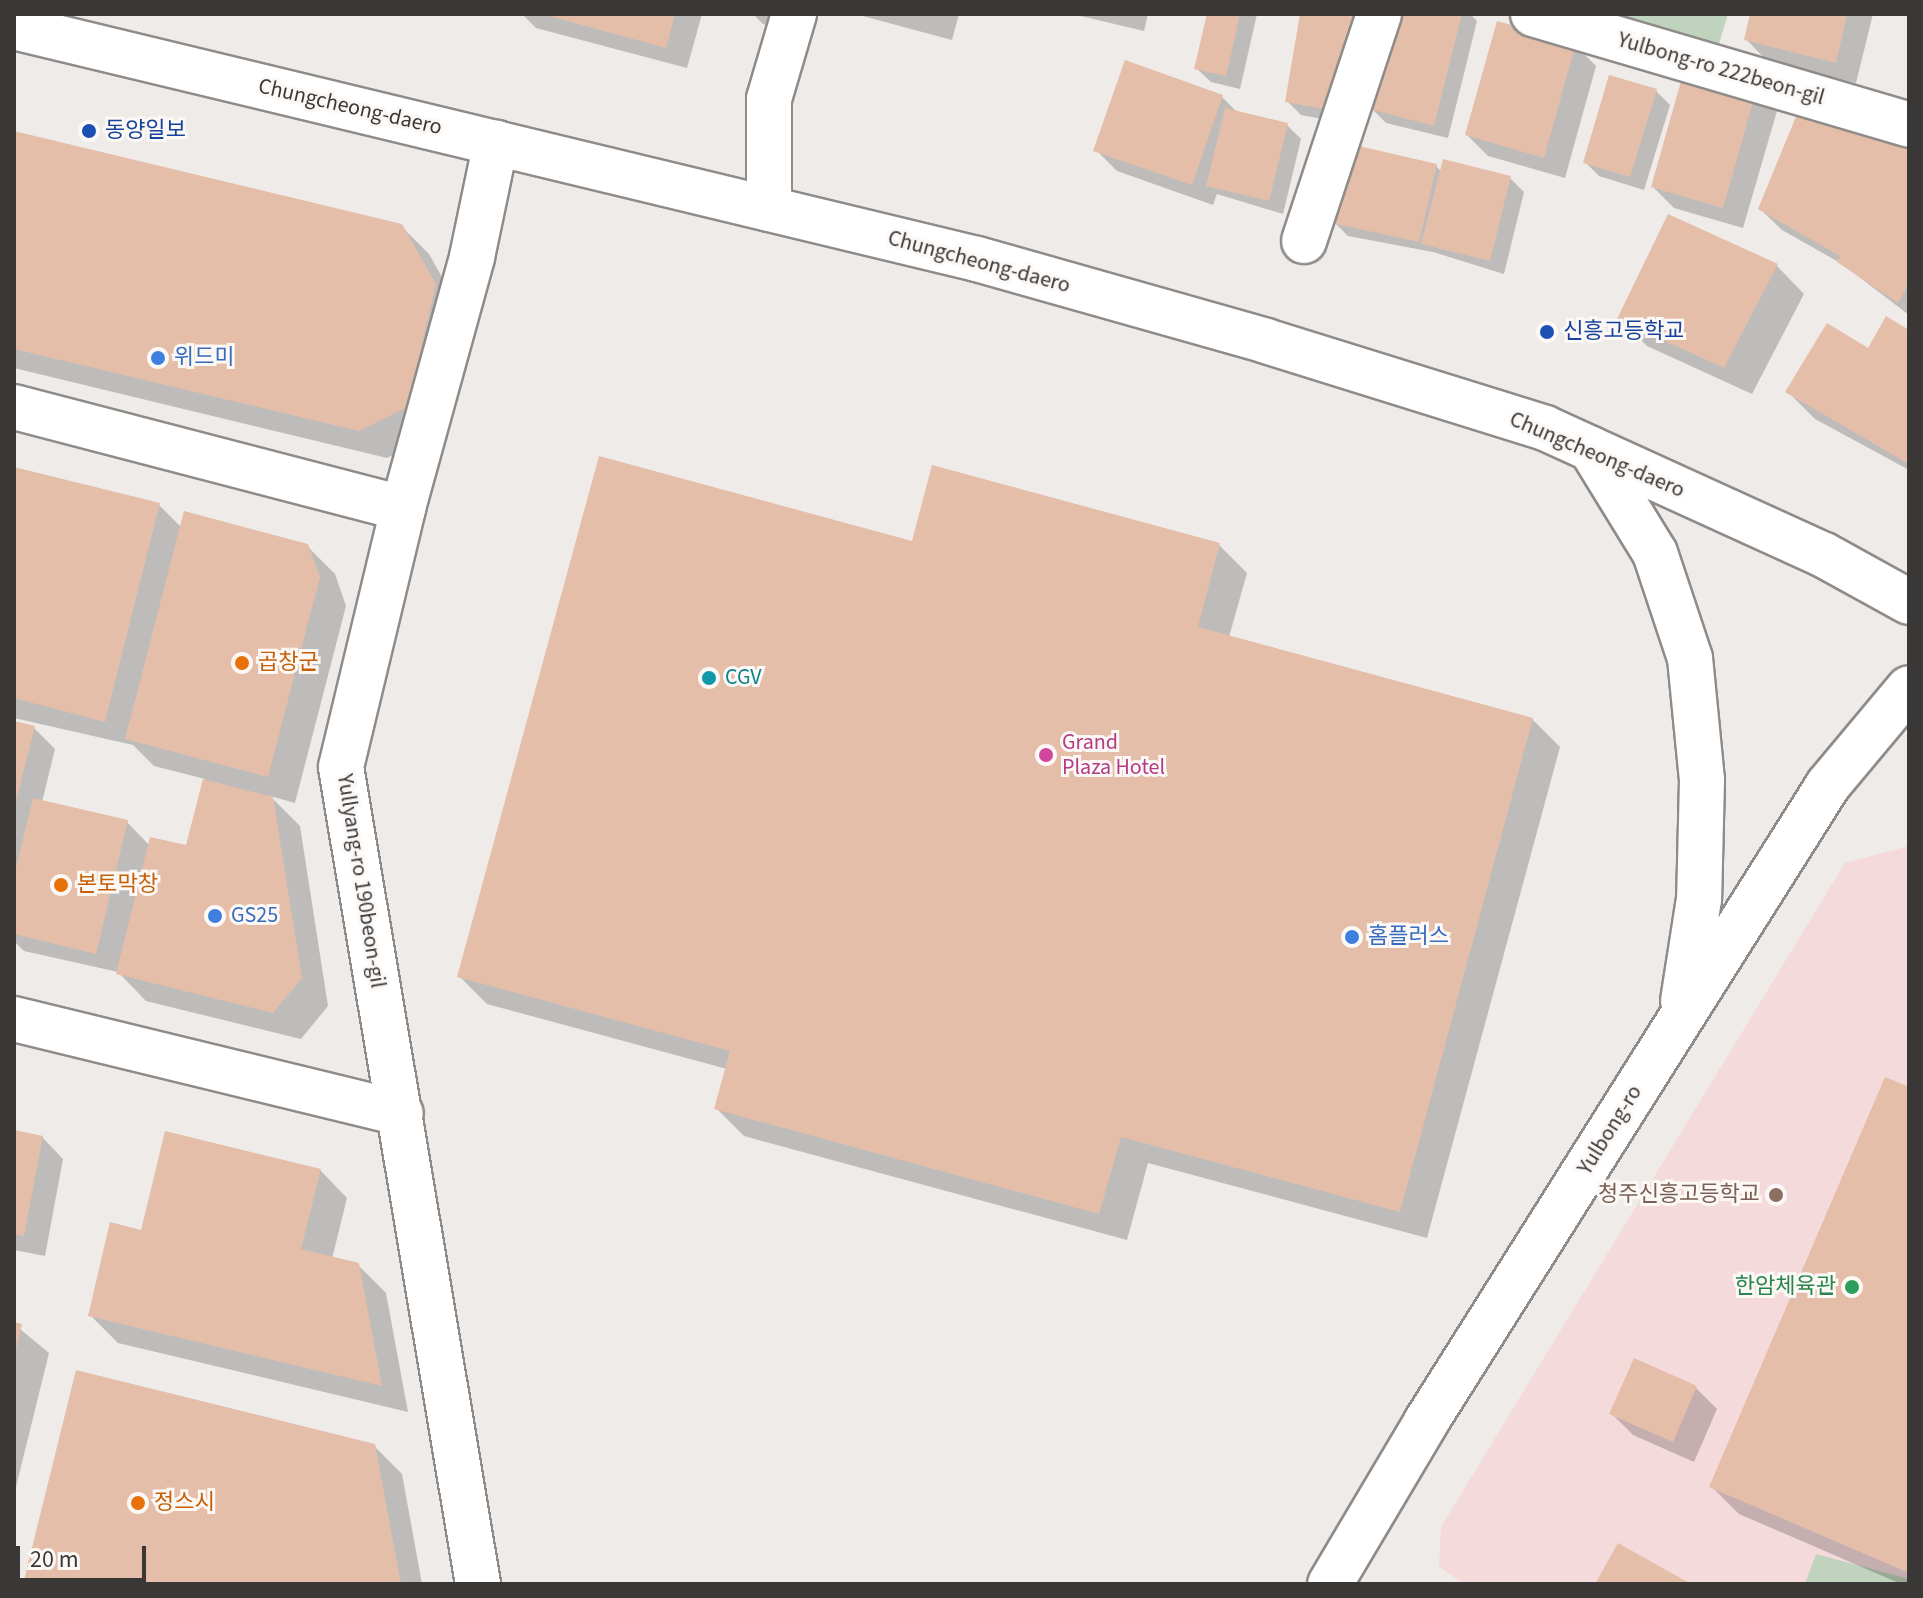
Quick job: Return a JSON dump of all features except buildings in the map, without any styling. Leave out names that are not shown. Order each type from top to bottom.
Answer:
[{"type":"street","points":[[769,209],[769,99],[794,14]]},
{"type":"street","points":[[1304,241],[1379,14]]},
{"type":"street","name":"Yulbong-ro 222beon-gil","points":[[1533,14],[1906,115]]},
{"type":"street","name":"Chungcheong-daero","points":[[14,27],[977,259],[1266,341],[1545,428],[1824,555],[1909,602]]},
{"type":"street","name":"Yullyang-ro 190beon-gil","points":[[478,1584],[341,767],[403,508],[472,257],[496,142]]},
{"type":"street","points":[[14,407],[403,508]]},
{"type":"street","points":[[1591,449],[1655,553],[1690,658],[1702,780],[1701,840],[1699,899],[1680,1018]]},
{"type":"street","name":"Yulbong-ro","points":[[1330,1584],[1426,1422],[1828,785],[1909,688]]},
{"type":"street","points":[[14,1019],[401,1113]]},
{"type":"shaded area","name":"청주신흥고등학교","points":[[1909,846],[1909,1584],[1464,1584],[1439,1567],[1441,1527],[1845,863]]},
{"type":"green space","points":[[1533,14],[1728,14],[1712,67]]},
{"type":"green space","points":[[1816,1554],[1909,1579],[1909,1584],[1805,1584]]},
{"type":"place","name":"동양일보","points":[[89,131]]},
{"type":"place","name":"신흥고등학교","points":[[1547,332]]},
{"type":"place","name":"위드미","points":[[158,358]]},
{"type":"place","name":"곱창군","points":[[242,663]]},
{"type":"place","name":"CGV","points":[[709,678]]},
{"type":"place","name":"Grand Plaza Hotel","points":[[1046,755]]},
{"type":"place","name":"본토막창","points":[[61,885]]},
{"type":"place","name":"GS25","points":[[215,916]]},
{"type":"place","name":"홈플러스","points":[[1352,937]]},
{"type":"place","name":"청주신흥고등학교","points":[[1776,1195]]},
{"type":"place","name":"한암체육관","points":[[1852,1287]]},
{"type":"place","name":"정스시","points":[[138,1503]]}]
